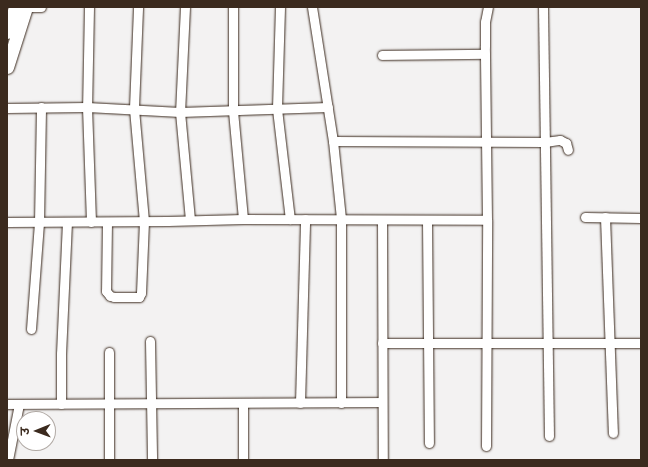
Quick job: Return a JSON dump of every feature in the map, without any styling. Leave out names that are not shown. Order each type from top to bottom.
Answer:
[{"type":"main road","points":[[7,32],[15,7]]},
{"type":"main road","points":[[7,67],[26,7]]},
{"type":"street","points":[[26,7],[41,7]]},
{"type":"street","points":[[89,7],[87,107],[92,222]]},
{"type":"street","points":[[107,222],[106,291],[110,296],[129,299],[139,297],[142,293],[144,221],[134,108],[138,7]]},
{"type":"street","points":[[185,7],[180,112],[190,220]]},
{"type":"street","points":[[233,7],[233,111],[243,218]]},
{"type":"street","points":[[280,7],[277,109],[290,219]]},
{"type":"street","points":[[312,7],[333,141],[342,218],[341,402]]},
{"type":"street","points":[[486,446],[487,220],[485,22],[488,7]]},
{"type":"street","points":[[543,7],[549,436]]},
{"type":"street","points":[[382,55],[485,54]]},
{"type":"street","points":[[31,329],[38,222],[41,107]]},
{"type":"street","points":[[7,108],[134,108],[180,112],[328,107]]},
{"type":"street","points":[[333,141],[486,140],[544,142],[560,140],[566,143],[568,150]]},
{"type":"street","points":[[585,217],[641,218]]},
{"type":"street","points":[[605,217],[613,433]]},
{"type":"street","points":[[7,222],[107,222],[243,218],[487,220]]},
{"type":"street","points":[[300,403],[305,219]]},
{"type":"street","points":[[382,220],[381,402],[383,460]]},
{"type":"street","points":[[427,220],[429,443]]},
{"type":"street","points":[[61,404],[66,222]]},
{"type":"street","points":[[150,341],[152,460]]},
{"type":"street","points":[[382,343],[641,343]]},
{"type":"street","points":[[108,352],[109,460]]},
{"type":"street","points":[[7,404],[381,402]]},
{"type":"street","points":[[243,403],[243,460]]},
{"type":"street","points":[[8,460],[19,404]]}]
